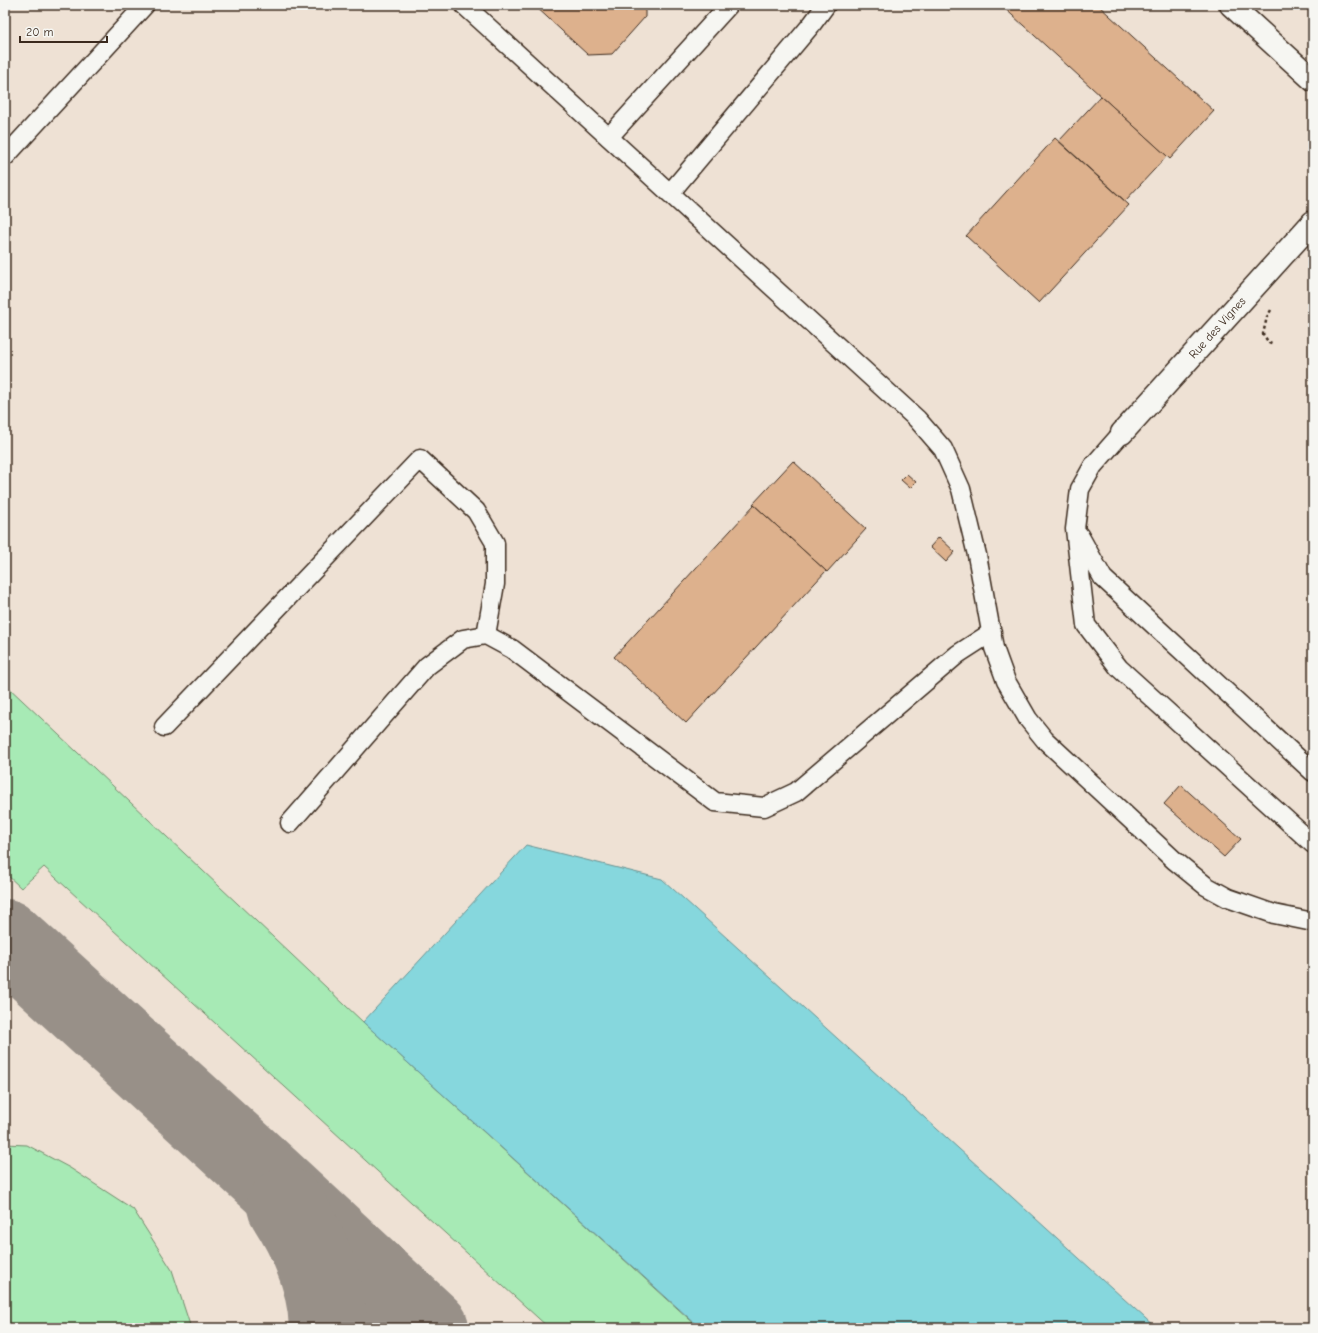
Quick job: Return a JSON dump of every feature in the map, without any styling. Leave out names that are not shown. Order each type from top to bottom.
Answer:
[{"type":"street","points":[[1231,5],[1313,80]]},
{"type":"street","name":"Rue des Vignes","points":[[1122,433],[1313,222]]},
{"type":"lane","points":[[6,153],[145,5]]},
{"type":"lane","points":[[464,5],[917,419],[942,449],[960,489],[977,555],[994,648],[1006,681],[1028,719],[1045,740],[1174,860],[1206,886],[1228,898],[1274,914],[1313,922]]},
{"type":"lane","points":[[609,138],[729,5]]},
{"type":"lane","points":[[670,193],[812,24],[826,5]]},
{"type":"lane","points":[[1122,433],[1093,466],[1080,490],[1075,529],[1086,625],[1119,668],[1313,844]]},
{"type":"lane","points":[[164,727],[420,458],[476,511],[495,543],[495,584],[486,635]]},
{"type":"lane","points":[[1075,529],[1103,578],[1313,772]]},
{"type":"lane","points":[[290,823],[427,666],[463,639],[486,635],[512,649],[715,802],[764,807],[796,792],[958,654],[992,632]]},
{"type":"shaded area","points":[[5,5],[1313,5],[1313,1328],[5,1328]]},
{"type":"green space","points":[[5,684],[363,1022],[699,1328],[549,1328],[44,867],[21,888],[5,873]]},
{"type":"green space","points":[[5,1144],[27,1145],[70,1168],[133,1209],[172,1270],[190,1325],[189,1328],[5,1328]]},
{"type":"water","points":[[526,845],[662,879],[1156,1328],[700,1328],[363,1022]]},
{"type":"building","points":[[534,5],[645,5],[645,17],[612,54],[588,55]]},
{"type":"building","points":[[1001,5],[1098,5],[1214,111],[1170,159]]},
{"type":"building","points":[[1101,96],[1167,156],[1125,201],[1059,141]]},
{"type":"building","points":[[1055,138],[1129,205],[1039,303],[966,236]]},
{"type":"building","points":[[793,461],[866,529],[827,572],[753,504]]},
{"type":"building","points":[[907,474],[916,482],[910,488],[901,480]]},
{"type":"building","points":[[754,505],[826,571],[686,723],[614,657]]},
{"type":"building","points":[[939,537],[955,552],[946,562],[930,547]]},
{"type":"building","points":[[1181,785],[1241,839],[1224,857],[1164,804]]},
{"type":"building","points":[[1313,1154],[1313,1162],[1309,1158]]},
{"type":"taxiway","points":[[5,938],[430,1328]]},
{"type":"taxiway","points":[[286,1206],[302,1234],[315,1264],[324,1296],[328,1328]]}]
